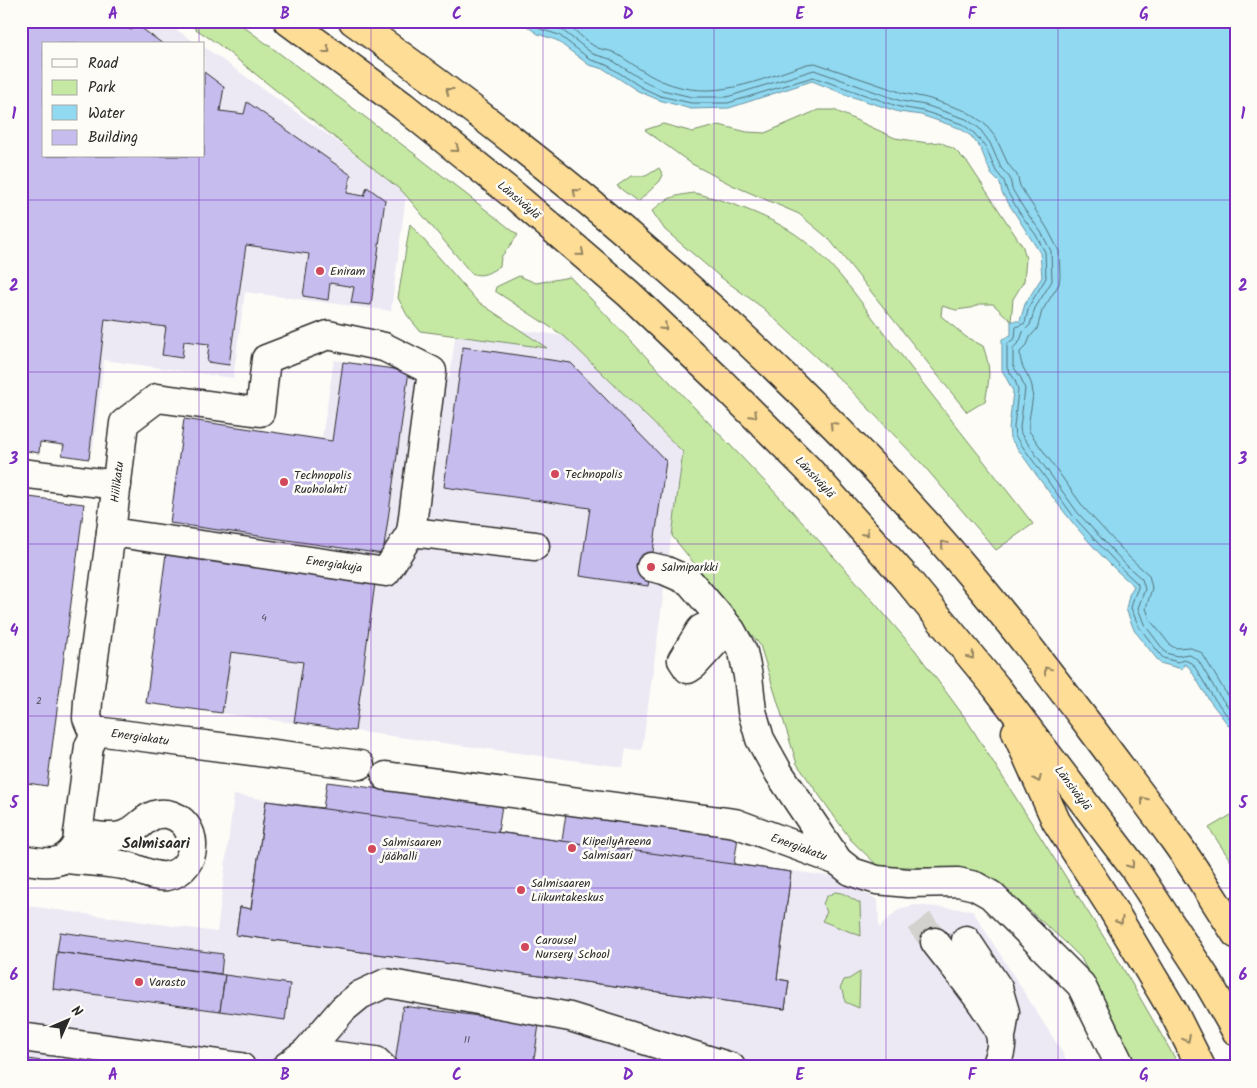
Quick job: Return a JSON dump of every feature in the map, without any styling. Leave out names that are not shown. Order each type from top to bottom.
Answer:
[{"type":"highway","name":"Länsiväylä","points":[[288,21],[402,106],[516,197],[629,294],[720,380],[809,470],[906,578],[996,687],[1134,868],[1205,977],[1236,1031]]},
{"type":"highway","points":[[353,21],[425,73],[547,167],[667,269],[750,343],[834,426],[940,538],[1035,653],[1236,919]]},
{"type":"highway","points":[[996,687],[1056,821],[1114,910],[1173,1011],[1201,1067]]},
{"type":"highway","points":[[1174,839],[1236,934]]},
{"type":"street","name":"Hiilikatu","points":[[94,735],[87,718],[88,702],[124,423],[157,398],[260,412],[266,359],[328,335],[384,348],[432,371],[411,532]]},
{"type":"street","points":[[21,473],[117,485]]},
{"type":"street","name":"Energiakuja","points":[[111,532],[386,572],[411,532]]},
{"type":"street","points":[[411,532],[535,546]]},
{"type":"street","points":[[651,567],[664,570],[689,581],[731,630],[743,652],[752,711],[760,739],[779,773],[838,861]]},
{"type":"street","name":"Energiakatu","points":[[66,859],[73,852],[77,843],[90,746],[94,735],[104,732],[360,765]]},
{"type":"street","name":"Energiakatu","points":[[386,776],[735,823],[838,861],[852,872],[877,880],[908,883],[958,882],[975,886],[991,895],[1081,985],[1121,1067]]},
{"type":"street","points":[[21,860],[57,862],[66,859],[121,865],[150,874],[168,876],[184,867],[193,849],[190,830],[176,817],[165,814],[154,815],[145,819],[131,832],[118,836],[110,837],[78,833]]},
{"type":"street","points":[[966,940],[998,988],[1005,1012],[1000,1052],[995,1067]]},
{"type":"street","points":[[935,942],[991,1016],[1001,1039]]},
{"type":"street","points":[[296,1059],[360,995],[386,984],[570,1017],[731,1067]]},
{"type":"street","points":[[21,1037],[241,1067]]},
{"type":"street","points":[[296,1059],[376,1061],[382,1067]]},
{"type":"shaded area","points":[[21,21],[163,21],[195,42],[42,42],[42,158],[205,158],[205,48],[341,144],[406,195],[391,311],[245,292],[233,378],[104,360],[93,449],[21,439]]},
{"type":"shaded area","points":[[457,321],[564,336],[683,452],[642,750],[626,749],[623,767],[145,703],[183,419],[322,438],[334,360],[450,377]]},
{"type":"shaded area","points":[[234,795],[836,877],[878,900],[879,928],[899,909],[915,905],[972,910],[1062,1052],[1069,1067],[21,1067],[21,905],[217,932]]},
{"type":"green space","points":[[184,21],[236,21],[416,155],[518,235],[501,257],[500,266],[483,275],[471,273],[403,192],[218,44]]},
{"type":"green space","points":[[818,110],[834,110],[895,138],[928,143],[940,142],[954,149],[968,163],[1023,247],[1026,259],[1024,281],[1013,299],[1011,321],[993,304],[980,304],[971,308],[956,310],[942,306],[941,316],[966,337],[983,346],[987,361],[989,379],[985,401],[967,412],[829,239],[799,214],[732,185],[692,164],[645,130],[663,124],[693,132],[719,125],[747,132],[765,133]]},
{"type":"green space","points":[[659,168],[663,175],[660,181],[638,202],[617,186],[631,176],[646,176]]},
{"type":"green space","points":[[694,193],[735,205],[778,224],[802,239],[827,261],[1033,524],[996,550],[923,465],[845,384],[763,308],[719,276],[665,230],[652,211],[671,198]]},
{"type":"green space","points":[[410,224],[477,301],[547,348],[420,331],[407,315],[398,298]]},
{"type":"green space","points":[[519,276],[536,283],[570,277],[770,487],[854,579],[915,650],[966,719],[1117,958],[1180,1067],[1137,1067],[1081,958],[995,880],[977,872],[940,868],[878,866],[851,840],[797,764],[760,645],[672,536],[683,452],[564,336],[495,291],[496,287]]},
{"type":"green space","points":[[1236,812],[1236,869],[1209,828]]},
{"type":"green space","points":[[835,892],[860,903],[861,936],[822,921],[827,912],[823,904],[826,897]]},
{"type":"green space","points":[[860,972],[859,1008],[845,1002],[844,993],[840,989],[844,980]]},
{"type":"water","points":[[520,21],[1236,21],[1236,735],[1209,700],[1189,667],[1184,664],[1182,669],[1160,663],[1134,630],[1126,609],[1129,595],[1134,586],[1083,535],[1010,438],[1009,428],[1013,391],[1002,370],[1002,339],[1011,335],[1011,321],[1020,321],[1025,304],[1042,277],[1040,253],[1002,193],[1000,183],[991,174],[981,149],[971,136],[959,128],[921,115],[899,112],[812,81],[729,108],[691,109],[659,100],[638,91],[604,69],[589,65],[556,40],[538,34]]},
{"type":"building","points":[[21,21],[105,21],[132,30],[133,22],[160,42],[42,42],[42,158],[205,158],[205,73],[224,87],[220,111],[244,114],[247,102],[351,175],[347,193],[364,196],[367,187],[385,200],[371,305],[351,303],[354,287],[330,283],[328,300],[303,296],[309,254],[246,245],[229,365],[207,362],[209,344],[184,341],[182,358],[162,355],[166,327],[105,319],[89,459],[62,455],[64,445],[40,442],[39,453],[21,450],[21,412],[27,375],[21,374]]},
{"type":"building","name":"Technopolis","points":[[463,347],[571,363],[666,461],[648,586],[580,576],[590,508],[444,487]]},
{"type":"building","name":"Technopolis Ruoholahti","points":[[343,362],[409,371],[383,554],[170,523],[184,419],[332,441]]},
{"type":"building","points":[[21,496],[84,504],[47,786],[21,782]]},
{"type":"building","points":[[166,554],[375,583],[355,731],[294,722],[303,662],[231,652],[222,713],[146,703]]},
{"type":"building","name":"Salmisaaren Liikuntakeskus","points":[[327,782],[502,805],[498,832],[554,840],[562,841],[566,813],[738,837],[734,864],[791,872],[777,979],[789,981],[785,1009],[236,935],[240,907],[251,909],[266,801],[323,808]]},
{"type":"building","name":"Salmisaaren Liikuntakeskus","points":[[266,801],[791,872],[777,979],[789,981],[785,1009],[236,935],[240,907],[251,909]]},
{"type":"building","points":[[60,932],[223,954],[221,974],[57,952]]},
{"type":"building","name":"Varasto","points":[[57,952],[225,975],[220,1011],[53,989]]},
{"type":"building","points":[[225,975],[290,984],[285,1020],[220,1011]]},
{"type":"building","points":[[403,1006],[539,1024],[533,1067],[425,1067],[395,1063]]},
{"type":"building","points":[[21,1058],[82,1067],[21,1067]]},
{"type":"tunnel","points":[[919,921],[935,942]]},
{"type":"place","name":"Eniram","points":[[320,271]]},
{"type":"place","name":"Technopolis","points":[[555,474]]},
{"type":"place","name":"Technopolis Ruoholahti","points":[[284,482]]},
{"type":"place","name":"Salmiparkki","points":[[651,567]]},
{"type":"place","name":"KiipeilyAreena Salmisaari","points":[[572,848]]},
{"type":"place","name":"Salmisaaren jäähalli","points":[[372,849]]},
{"type":"place","name":"Salmisaaren Liikuntakeskus","points":[[521,890]]},
{"type":"place","name":"Carousel Nursery School","points":[[525,947]]},
{"type":"place","name":"Varasto","points":[[139,982]]},
{"type":"district","name":"Salmisaari","points":[[156,843]]}]
